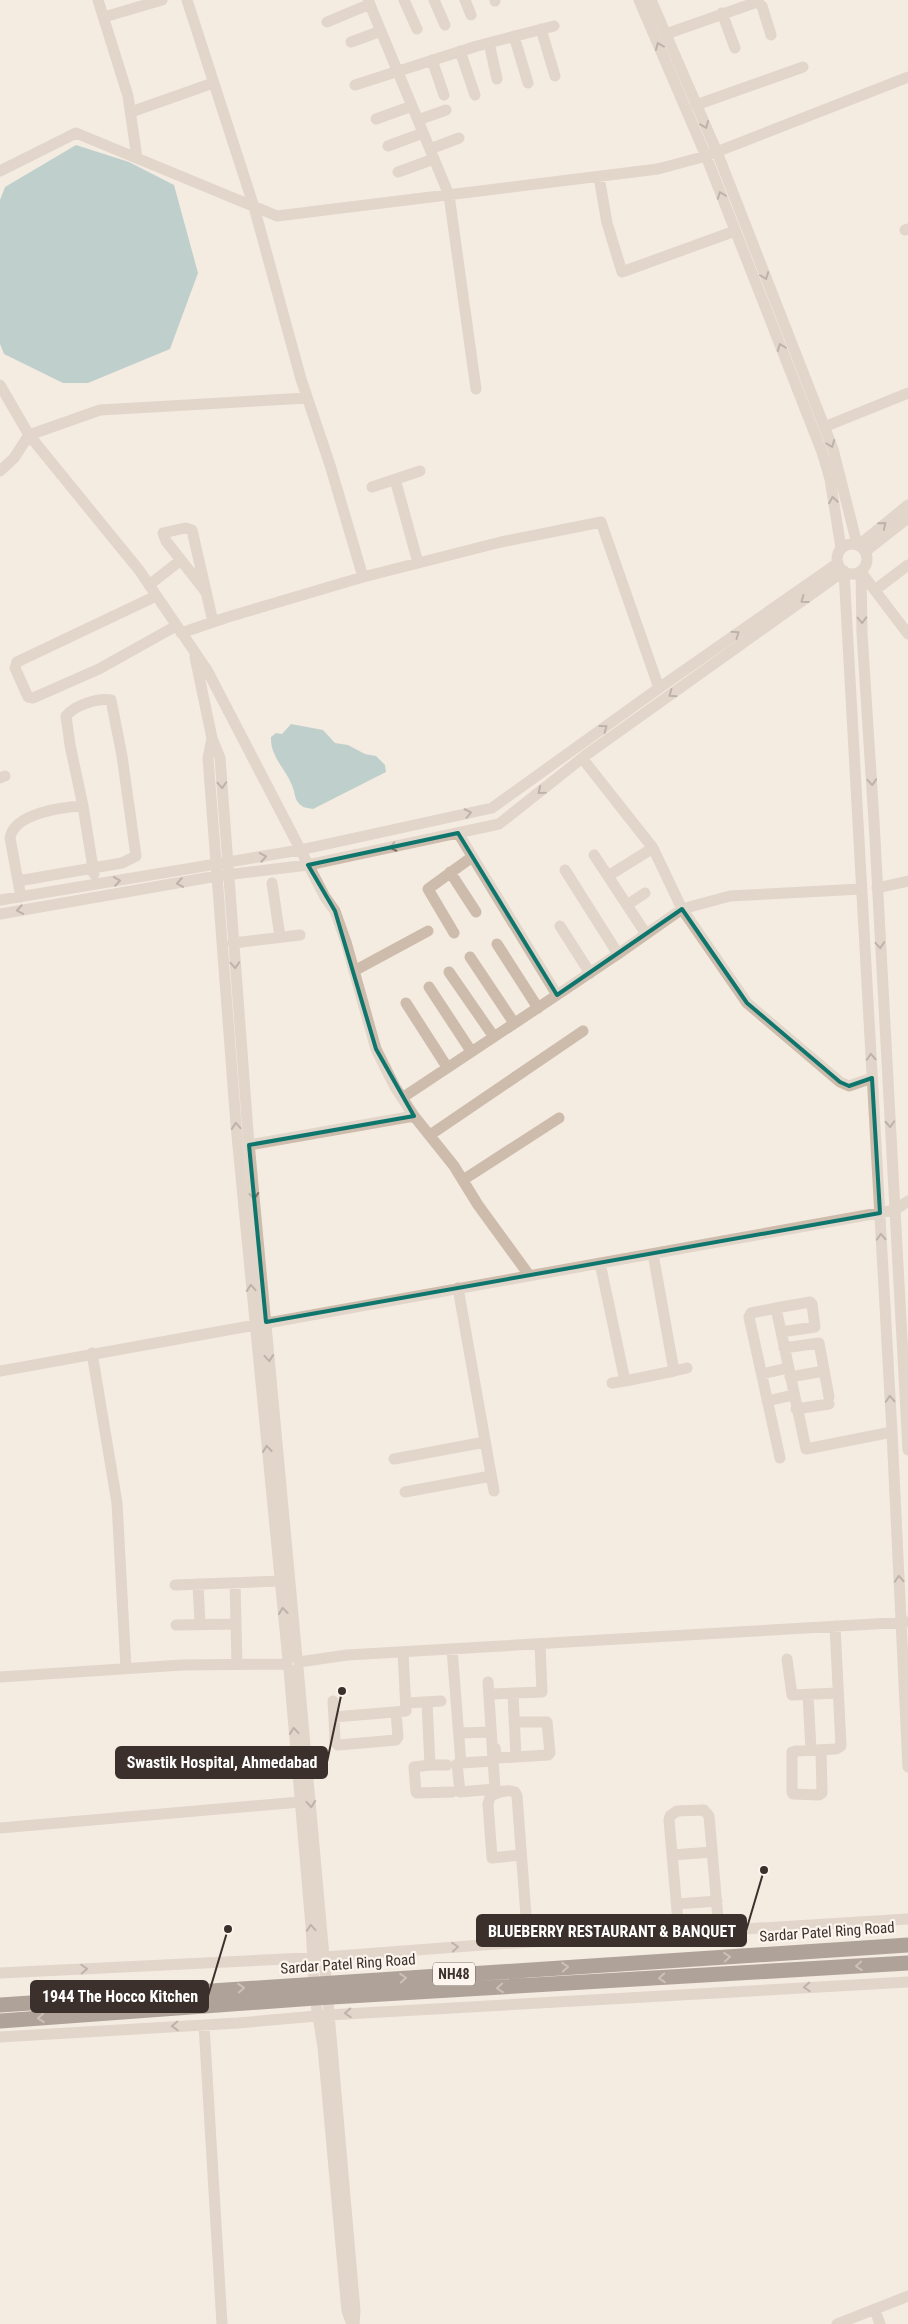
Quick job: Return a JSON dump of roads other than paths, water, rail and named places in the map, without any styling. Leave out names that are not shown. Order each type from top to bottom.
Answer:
[{"type":"highway","name":"Sardar Patel Ring Road","points":[[0,2021],[320,1991],[908,1945]]},
{"type":"highway","name":"Sardar Patel Ring Road","points":[[0,2005],[908,1963]]},
{"type":"street","points":[[98,0],[128,96],[137,158]]},
{"type":"street","points":[[104,17],[162,0]]},
{"type":"street","points":[[187,0],[254,207],[307,398],[330,466],[363,577]]},
{"type":"street","points":[[404,0],[417,29]]},
{"type":"street","points":[[434,0],[445,25]]},
{"type":"street","points":[[465,0],[472,14]]},
{"type":"street","points":[[639,0],[711,154],[824,427],[838,467],[860,547],[867,563],[861,572],[862,633],[908,1450]]},
{"type":"street","points":[[651,0],[696,105],[735,231],[822,452],[830,480],[841,548]]},
{"type":"street","points":[[328,22],[369,2],[449,195],[476,389]]},
{"type":"street","points":[[666,34],[756,2],[762,6],[771,35]]},
{"type":"street","points":[[722,13],[735,48]]},
{"type":"street","points":[[355,85],[460,51],[554,26]]},
{"type":"street","points":[[541,29],[555,76]]},
{"type":"street","points":[[351,42],[381,31]]},
{"type":"street","points":[[514,36],[528,83]]},
{"type":"street","points":[[489,43],[497,79]]},
{"type":"street","points":[[460,51],[475,95]]},
{"type":"street","points":[[432,60],[444,95]]},
{"type":"street","points":[[696,105],[802,67]]},
{"type":"street","points":[[0,171],[76,133],[277,216],[658,170],[711,154],[908,77]]},
{"type":"street","points":[[131,112],[213,83]]},
{"type":"street","points":[[376,119],[412,106]]},
{"type":"street","points":[[418,120],[446,110]]},
{"type":"street","points":[[388,146],[423,133]]},
{"type":"street","points":[[398,172],[459,138]]},
{"type":"street","points":[[599,176],[607,223],[622,272],[735,231]]},
{"type":"street","points":[[0,385],[29,436],[149,585],[207,670],[300,850],[325,897],[335,911],[376,1049],[394,1087],[463,1180],[529,1275]]},
{"type":"street","points":[[824,427],[908,393]]},
{"type":"street","points":[[0,471],[14,458],[29,436],[100,410],[307,398]]},
{"type":"street","points":[[372,486],[420,472]]},
{"type":"street","points":[[395,479],[418,563]]},
{"type":"street","points":[[860,547],[908,505]]},
{"type":"street","points":[[908,518],[860,547],[846,545],[838,553],[841,567],[862,889],[904,1622],[908,1767]]},
{"type":"street","points":[[156,596],[17,662],[15,668],[28,697],[33,698],[99,669],[179,629],[213,622],[363,577],[418,563],[501,542],[601,522],[659,688]]},
{"type":"street","points":[[206,592],[163,534],[189,528],[193,533],[213,622]]},
{"type":"street","points":[[149,585],[181,560]]},
{"type":"street","points":[[874,590],[908,565]]},
{"type":"street","points":[[841,567],[854,574],[861,572]]},
{"type":"street","points":[[0,914],[222,870],[300,850],[492,808],[659,688],[841,567]]},
{"type":"street","points":[[0,900],[95,884],[222,870],[308,864],[499,824],[582,758],[841,567]]},
{"type":"street","points":[[861,572],[908,634]]},
{"type":"street","points":[[193,650],[212,738],[220,758],[222,870],[236,1125],[260,1324],[293,1663],[319,1957],[320,1991],[355,2311],[353,2324]]},
{"type":"street","points":[[18,881],[94,868],[122,863],[136,856],[122,756],[111,700],[77,707],[66,716],[94,868],[95,884]]},
{"type":"street","points":[[582,758],[654,848],[682,909],[748,1002],[840,1082],[849,1086],[872,1078]]},
{"type":"street","points":[[21,897],[10,838],[15,825],[29,816],[83,806]]},
{"type":"street","points":[[458,833],[557,995]]},
{"type":"street","points":[[608,876],[654,848]]},
{"type":"street","points":[[594,855],[646,934]]},
{"type":"street","points":[[454,933],[428,890],[472,857]]},
{"type":"street","points":[[222,870],[233,943],[280,1582],[293,1663],[300,1802],[319,1957]]},
{"type":"street","points":[[565,870],[618,954]]},
{"type":"street","points":[[450,872],[476,912]]},
{"type":"street","points":[[876,888],[908,881]]},
{"type":"street","points":[[272,882],[280,937]]},
{"type":"street","points":[[402,1098],[590,974],[682,909],[730,896],[862,889]]},
{"type":"street","points":[[627,905],[645,893]]},
{"type":"street","points":[[560,926],[590,974]]},
{"type":"street","points":[[354,971],[428,931]]},
{"type":"street","points":[[233,943],[300,935]]},
{"type":"street","points":[[497,944],[538,1008]]},
{"type":"street","points":[[470,956],[514,1023]]},
{"type":"street","points":[[449,972],[494,1037]]},
{"type":"street","points":[[429,987],[471,1051]]},
{"type":"street","points":[[406,1003],[447,1067]]},
{"type":"street","points":[[430,1135],[583,1031]]},
{"type":"street","points":[[249,1145],[414,1116]]},
{"type":"street","points":[[463,1180],[559,1118]]},
{"type":"street","points":[[0,1371],[880,1213],[895,1210],[908,1202]]},
{"type":"street","points":[[652,1254],[674,1371]]},
{"type":"street","points":[[600,1263],[625,1381]]},
{"type":"street","points":[[458,1288],[494,1491]]},
{"type":"street","points":[[780,1458],[750,1314],[810,1302],[812,1304],[815,1327],[781,1332]]},
{"type":"street","points":[[776,1308],[804,1446],[808,1450],[892,1432]]},
{"type":"street","points":[[784,1348],[819,1344],[829,1400],[796,1409]]},
{"type":"street","points":[[92,1353],[117,1503],[126,1669]]},
{"type":"street","points":[[612,1383],[687,1368]]},
{"type":"street","points":[[762,1374],[824,1371]]},
{"type":"street","points":[[767,1400],[793,1394]]},
{"type":"street","points":[[394,1459],[486,1442]]},
{"type":"street","points":[[405,1492],[491,1476]]},
{"type":"street","points":[[175,1585],[280,1582]]},
{"type":"street","points":[[235,1583],[237,1664]]},
{"type":"street","points":[[198,1584],[200,1625]]},
{"type":"street","points":[[0,1677],[182,1665],[293,1663],[348,1655],[904,1622]]},
{"type":"street","points":[[176,1626],[236,1624]]},
{"type":"street","points":[[808,1695],[816,1750],[836,1749],[840,1746],[835,1626]]},
{"type":"street","points":[[490,1686],[513,1694],[542,1692],[540,1644]]},
{"type":"street","points":[[452,1649],[461,1763]]},
{"type":"street","points":[[334,1717],[406,1711],[403,1652]]},
{"type":"street","points":[[788,1659],[790,1693],[794,1695],[838,1694]]},
{"type":"street","points":[[490,1686],[495,1789],[460,1792],[457,1764],[493,1761]]},
{"type":"street","points":[[490,1686],[495,1755],[497,1758],[548,1755],[550,1752],[548,1723],[546,1720],[514,1722]]},
{"type":"street","points":[[513,1694],[516,1756]]},
{"type":"street","points":[[334,1701],[335,1742],[338,1745],[396,1740],[398,1737],[396,1712]]},
{"type":"street","points":[[406,1703],[441,1701]]},
{"type":"street","points":[[427,1702],[430,1765]]},
{"type":"street","points":[[459,1733],[491,1732]]},
{"type":"street","points":[[447,1764],[414,1767],[416,1793],[452,1792]]},
{"type":"street","points":[[521,1855],[492,1858],[488,1804],[490,1797],[494,1794],[510,1790],[515,1792],[517,1796],[528,1942]]},
{"type":"street","points":[[0,1828],[300,1802]]},
{"type":"street","points":[[679,1933],[670,1816],[676,1811],[704,1810],[708,1813],[719,1930]]},
{"type":"street","points":[[672,1855],[712,1852]]},
{"type":"street","points":[[677,1904],[717,1901]]},
{"type":"street","name":"Sardar Patel Ring Road","points":[[0,1973],[319,1957],[528,1942],[908,1919]]},
{"type":"street","points":[[0,2037],[204,2025],[323,2015],[908,1982]]},
{"type":"street","points":[[204,2025],[222,2324]]},
{"type":"street","points":[[837,2324],[877,2316],[908,2296]]},
{"type":"street","points":[[854,2324],[908,2303]]},
{"type":"water","points":[[76,145],[129,162],[174,185],[198,273],[170,349],[88,383],[63,383],[4,354],[0,344],[0,200],[5,187]]},
{"type":"water","points":[[291,724],[323,730],[335,743],[348,745],[365,754],[376,756],[385,765],[386,772],[313,809],[303,807],[297,800],[290,781],[271,744],[271,737],[276,733],[282,734]]},
{"type":"place","name":"Swastik Hospital, Ahmedabad","points":[[342,1691]]},
{"type":"place","name":"BLUEBERRY RESTAURANT & BANQUET","points":[[764,1870]]},
{"type":"place","name":"1944 The Hocco Kitchen","points":[[228,1929]]}]
